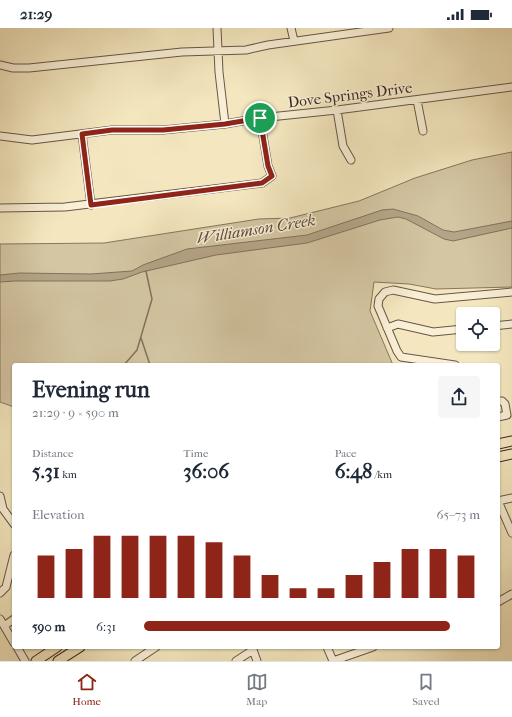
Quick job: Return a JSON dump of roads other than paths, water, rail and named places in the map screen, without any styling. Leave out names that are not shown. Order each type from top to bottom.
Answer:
[{"type":"main road","points":[[500,444],[512,441]]},
{"type":"main road","points":[[500,457],[512,454]]},
{"type":"main road","points":[[36,661],[54,649]]},
{"type":"main road","points":[[58,661],[77,649]]},
{"type":"street","points":[[217,28],[219,72],[225,124]]},
{"type":"street","points":[[291,28],[294,41]]},
{"type":"street","points":[[0,65],[13,68],[30,68],[182,52],[246,50],[268,45],[389,28]]},
{"type":"street","name":"Dove Springs Drive","points":[[0,136],[32,140],[112,130],[163,130],[225,124],[260,118],[337,110],[512,87]]},
{"type":"street","points":[[417,100],[423,131]]},
{"type":"street","points":[[337,110],[343,146],[351,160]]},
{"type":"street","points":[[0,208],[91,205],[262,183],[272,176],[268,166],[260,118]]},
{"type":"street","points":[[82,134],[91,205]]},
{"type":"street","points":[[442,363],[401,357],[397,352],[378,306],[379,299],[385,292],[393,290],[435,299],[512,292]]},
{"type":"street","points":[[387,328],[398,324],[433,332],[456,330]]},
{"type":"street","points":[[500,325],[512,324]]},
{"type":"street","points":[[500,401],[505,404],[507,415],[500,416]]},
{"type":"street","points":[[0,496],[3,509],[12,521]]},
{"type":"street","points":[[500,501],[512,498]]},
{"type":"street","points":[[500,506],[512,533]]},
{"type":"street","points":[[0,593],[12,578]]},
{"type":"street","points":[[500,601],[512,594]]},
{"type":"street","points":[[12,620],[2,622],[12,639]]},
{"type":"street","points":[[18,649],[25,661]]},
{"type":"street","points":[[135,661],[153,649]]},
{"type":"street","points":[[236,661],[252,649],[258,661]]},
{"type":"street","points":[[328,649],[333,661],[367,649]]},
{"type":"waterway","points":[[126,363],[137,350],[152,299],[146,271]]},
{"type":"waterway","points":[[141,338],[149,363]]},
{"type":"water label","name":"Williamson Creek","points":[[256,229]]}]
